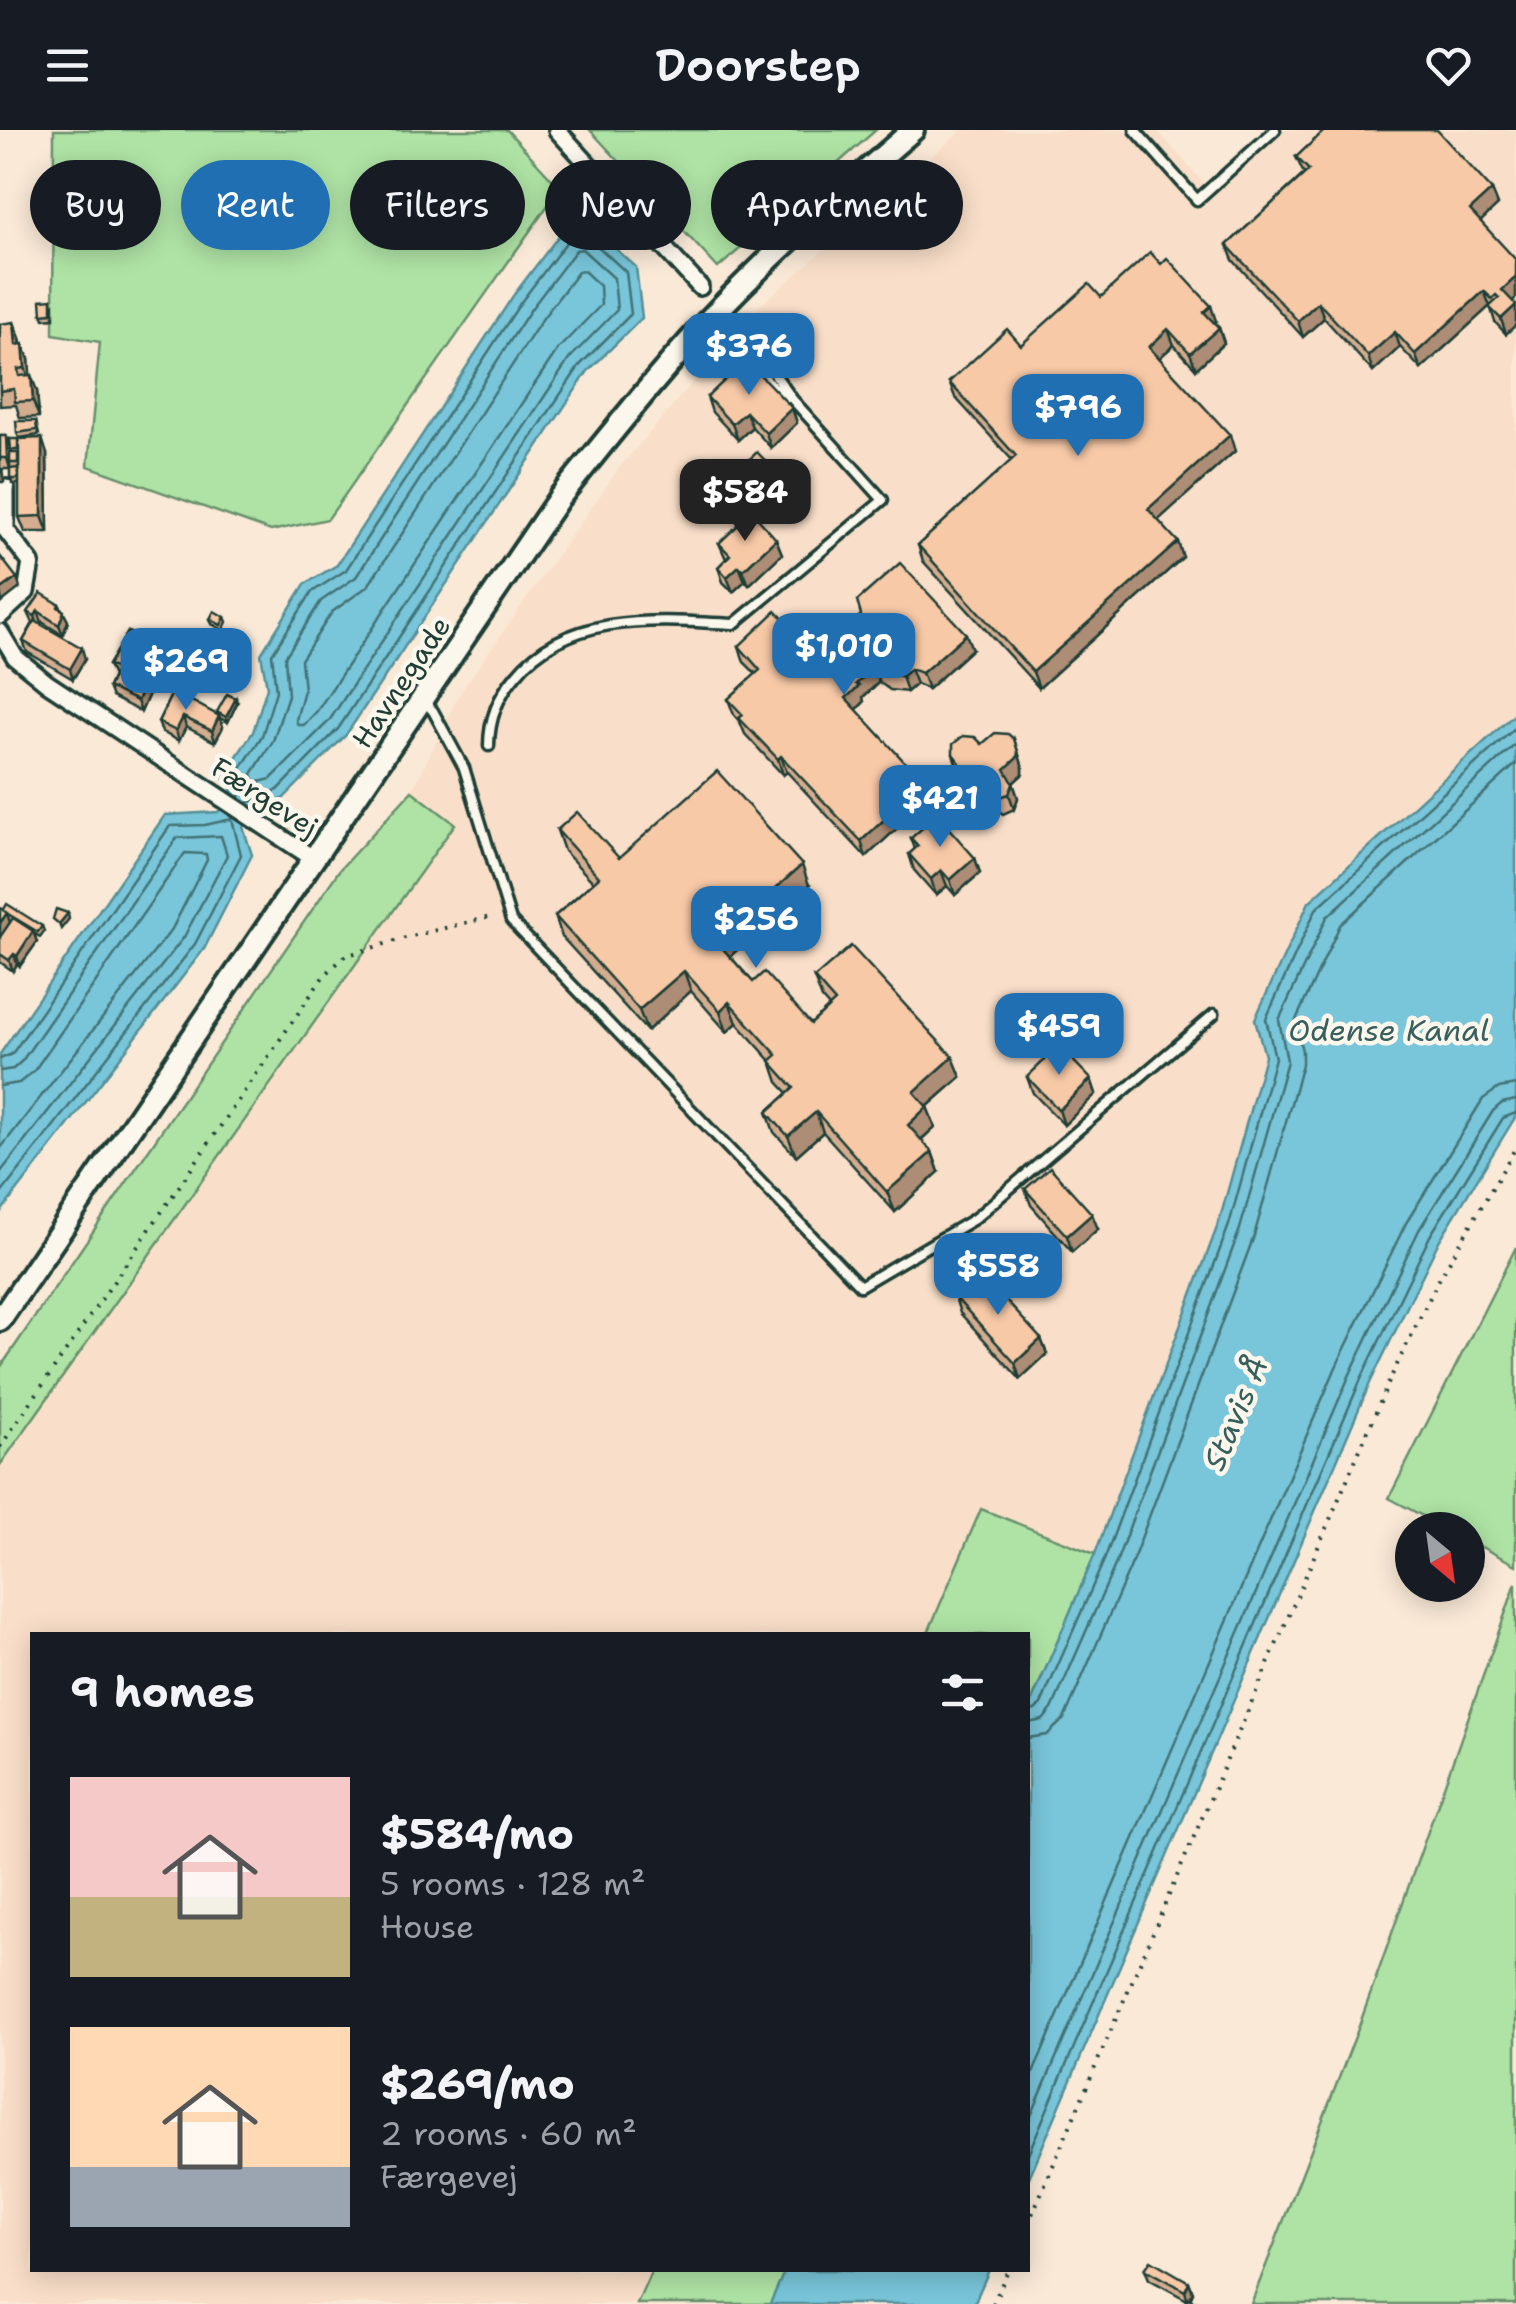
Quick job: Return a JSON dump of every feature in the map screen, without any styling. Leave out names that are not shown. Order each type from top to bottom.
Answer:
[{"type":"street","points":[[557,130],[700,287]]},
{"type":"street","name":"Havnegade","points":[[0,1320],[560,498],[715,314],[821,210],[913,130]]},
{"type":"street","points":[[0,616],[26,592],[31,564],[6,530],[6,488]]},
{"type":"street","name":"Færgevej","points":[[0,632],[15,657],[46,683],[314,859]]},
{"type":"lane","points":[[1135,130],[1198,200],[1275,130]]},
{"type":"lane","points":[[715,314],[773,386],[793,400]]},
{"type":"lane","points":[[489,746],[489,726],[502,692],[531,656],[563,638],[605,624],[734,624],[883,500],[793,400],[765,360],[715,314]]},
{"type":"lane","points":[[423,700],[433,710],[464,768],[511,921],[860,1286],[974,1219],[1214,1014]]},
{"type":"path","points":[[0,1447],[323,977],[346,956],[509,913]]},
{"type":"path","points":[[1030,2219],[1391,1377],[1437,1283],[1516,1147]]},
{"type":"path","points":[[993,2304],[1007,2272]]},
{"type":"shaded area","points":[[962,130],[1157,130],[1207,187],[1269,130],[1516,130],[1516,713],[1309,903],[1255,1019],[1265,1055],[1219,1222],[1095,1554],[981,1509],[928,1632],[30,1632],[30,2272],[651,2272],[637,2304],[0,2304],[0,1465],[454,824],[412,791],[461,691],[620,467],[754,311],[824,250],[963,250],[963,160],[928,160]]},
{"type":"green space","points":[[54,130],[507,130],[545,172],[545,209],[525,238],[525,160],[350,160],[350,250],[517,250],[328,519],[271,531],[88,466],[100,342],[53,334],[53,250],[161,250],[161,160],[54,160]]},
{"type":"green space","points":[[590,130],[876,130],[842,160],[711,160],[711,250],[739,250],[718,268],[691,239],[691,160],[618,160]]},
{"type":"green space","points":[[412,791],[455,824],[0,1465],[0,1368],[340,869]]},
{"type":"green space","points":[[1516,1247],[1516,1565],[1485,1549],[1485,1512],[1415,1512],[1389,1498]]},
{"type":"green space","points":[[981,1509],[1095,1554],[1030,1705],[1030,1632],[928,1632]]},
{"type":"green space","points":[[1516,1583],[1516,2304],[1251,2304],[1358,2029]]},
{"type":"green space","points":[[651,2272],[784,2272],[770,2304],[637,2304]]},
{"type":"water","points":[[548,250],[617,250],[636,267],[642,318],[588,371],[346,735],[283,799],[257,808],[243,827],[252,855],[204,949],[0,1213],[0,1054],[165,815],[218,812],[232,792],[223,777],[253,732],[267,687],[261,654],[305,584],[337,565],[513,296]]},
{"type":"water","name":"Odense Kanal","points":[[1516,713],[1516,1116],[1439,1241],[1370,1383],[1030,2175],[1030,1705],[1095,1554],[1219,1222],[1265,1056],[1255,1019],[1309,902]]},
{"type":"water","points":[[784,2272],[988,2272],[974,2304],[770,2304]]},
{"type":"building","points":[[1325,130],[1437,130],[1492,190],[1470,210],[1516,260],[1516,277],[1502,290],[1516,305],[1501,319],[1489,307],[1499,298],[1496,295],[1492,299],[1484,291],[1415,354],[1395,332],[1368,356],[1318,302],[1298,321],[1227,245],[1309,170],[1296,157]]},
{"type":"building","points":[[1150,252],[1161,264],[1167,258],[1211,306],[1204,312],[1219,328],[1190,353],[1168,329],[1149,347],[1230,435],[1148,509],[1178,542],[1033,672],[918,545],[1016,456],[949,382],[1007,329],[1021,345],[1089,284],[1101,297]]},
{"type":"building","points":[[52,299],[52,313],[42,314],[41,300]]},
{"type":"building","points":[[780,316],[799,337],[779,356],[759,336]]},
{"type":"building","points":[[14,322],[16,345],[23,344],[25,368],[18,369],[19,376],[31,375],[33,401],[15,402],[14,389],[0,391],[0,324]]},
{"type":"building","points":[[746,360],[792,408],[766,433],[746,412],[732,424],[707,397]]},
{"type":"building","points":[[16,421],[36,421],[37,430],[17,433]]},
{"type":"building","points":[[0,436],[6,436],[7,458],[0,458]]},
{"type":"building","points":[[42,438],[42,516],[19,517],[19,439]]},
{"type":"building","points":[[10,439],[18,439],[18,450],[11,450]]},
{"type":"building","points":[[757,452],[779,475],[756,497],[734,474]]},
{"type":"building","points":[[10,453],[18,453],[18,463],[10,463]]},
{"type":"building","points":[[18,468],[18,479],[10,479],[10,469]]},
{"type":"building","points":[[752,512],[776,539],[743,570],[739,566],[727,577],[718,567],[730,555],[719,543]]},
{"type":"building","points":[[0,556],[17,578],[0,590]]},
{"type":"building","points":[[900,563],[966,634],[922,673],[910,669],[902,676],[885,675],[874,667],[846,698],[924,783],[861,841],[781,756],[778,759],[739,718],[743,715],[728,699],[760,670],[739,646],[776,611],[814,652],[820,645],[841,667],[857,652],[848,642],[849,626],[861,615],[857,601]]},
{"type":"building","points":[[41,593],[64,611],[59,625],[38,611],[35,616],[28,612]]},
{"type":"building","points":[[214,611],[225,617],[221,625],[210,619]]},
{"type":"building","points":[[35,621],[82,648],[70,669],[23,641]]},
{"type":"building","points":[[128,632],[141,638],[133,654],[127,651],[124,659],[150,672],[137,701],[108,687],[117,669],[108,665]]},
{"type":"building","points":[[173,691],[219,716],[212,731],[183,717],[176,731],[158,722]]},
{"type":"building","points":[[227,694],[236,698],[226,717],[217,712]]},
{"type":"building","points":[[995,733],[1008,734],[1018,752],[1005,769],[1013,783],[1009,794],[997,798],[985,789],[972,799],[956,798],[947,783],[960,763],[953,754],[953,744],[963,736],[975,737],[982,744]]},
{"type":"building","points":[[717,771],[802,865],[716,941],[753,982],[764,972],[811,1024],[835,1002],[814,978],[851,946],[953,1057],[914,1092],[927,1107],[908,1125],[932,1152],[887,1192],[816,1112],[788,1136],[767,1112],[794,1088],[770,1061],[777,1055],[729,1002],[720,1011],[684,971],[639,1010],[555,916],[599,877],[557,830],[577,812],[619,858]]},
{"type":"building","points":[[937,815],[975,858],[950,880],[941,870],[931,879],[909,854],[918,846],[911,838]]},
{"type":"building","points":[[7,904],[42,926],[38,932],[3,911]]},
{"type":"building","points":[[56,909],[68,913],[59,924],[53,919]]},
{"type":"building","points":[[13,918],[33,931],[17,956],[14,954],[9,960],[0,954],[0,937]]},
{"type":"building","points":[[1059,1046],[1091,1079],[1059,1110],[1027,1077]]},
{"type":"building","points":[[1050,1167],[1092,1214],[1067,1236],[1025,1189]]},
{"type":"building","points":[[981,1273],[1041,1339],[1015,1363],[955,1297]]},
{"type":"building","points":[[1151,2260],[1189,2282],[1185,2291],[1145,2269]]},
{"type":"water label","name":"Stavis Å","points":[[1236,1414]]}]
